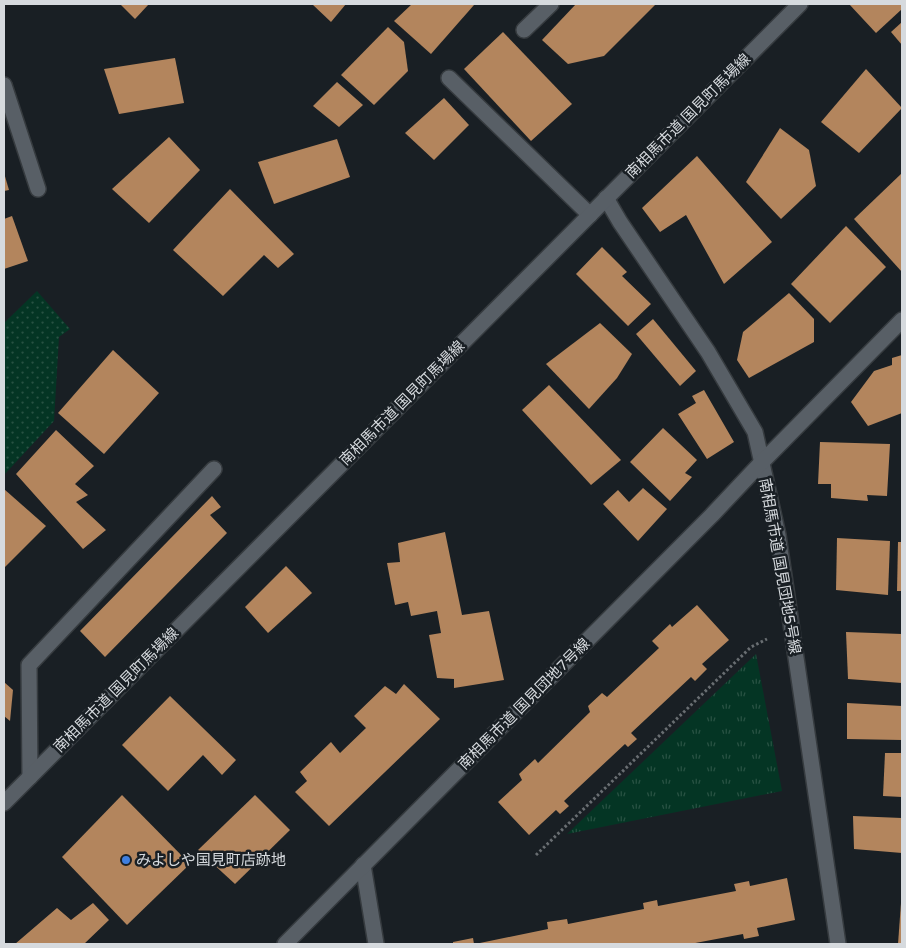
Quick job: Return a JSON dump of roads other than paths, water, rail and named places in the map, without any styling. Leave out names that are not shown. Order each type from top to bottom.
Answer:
[{"type":"street","points":[[524,30],[551,4]]},
{"type":"street","name":"南相馬市道 国見町馬場線","points":[[4,803],[800,4]]},
{"type":"street","points":[[448,78],[590,215]]},
{"type":"street","points":[[4,85],[38,189]]},
{"type":"street","name":"南相馬市道 国見団地5号線","points":[[606,198],[717,368],[755,432],[778,535],[838,944]]},
{"type":"street","name":"南相馬市道 国見団地7号線","points":[[285,944],[712,515],[902,320]]},
{"type":"street","points":[[30,777],[29,665],[214,469]]},
{"type":"street","points":[[363,865],[376,944]]},
{"type":"place","name":"みよしや国見町店跡地","points":[[126,860]]}]
